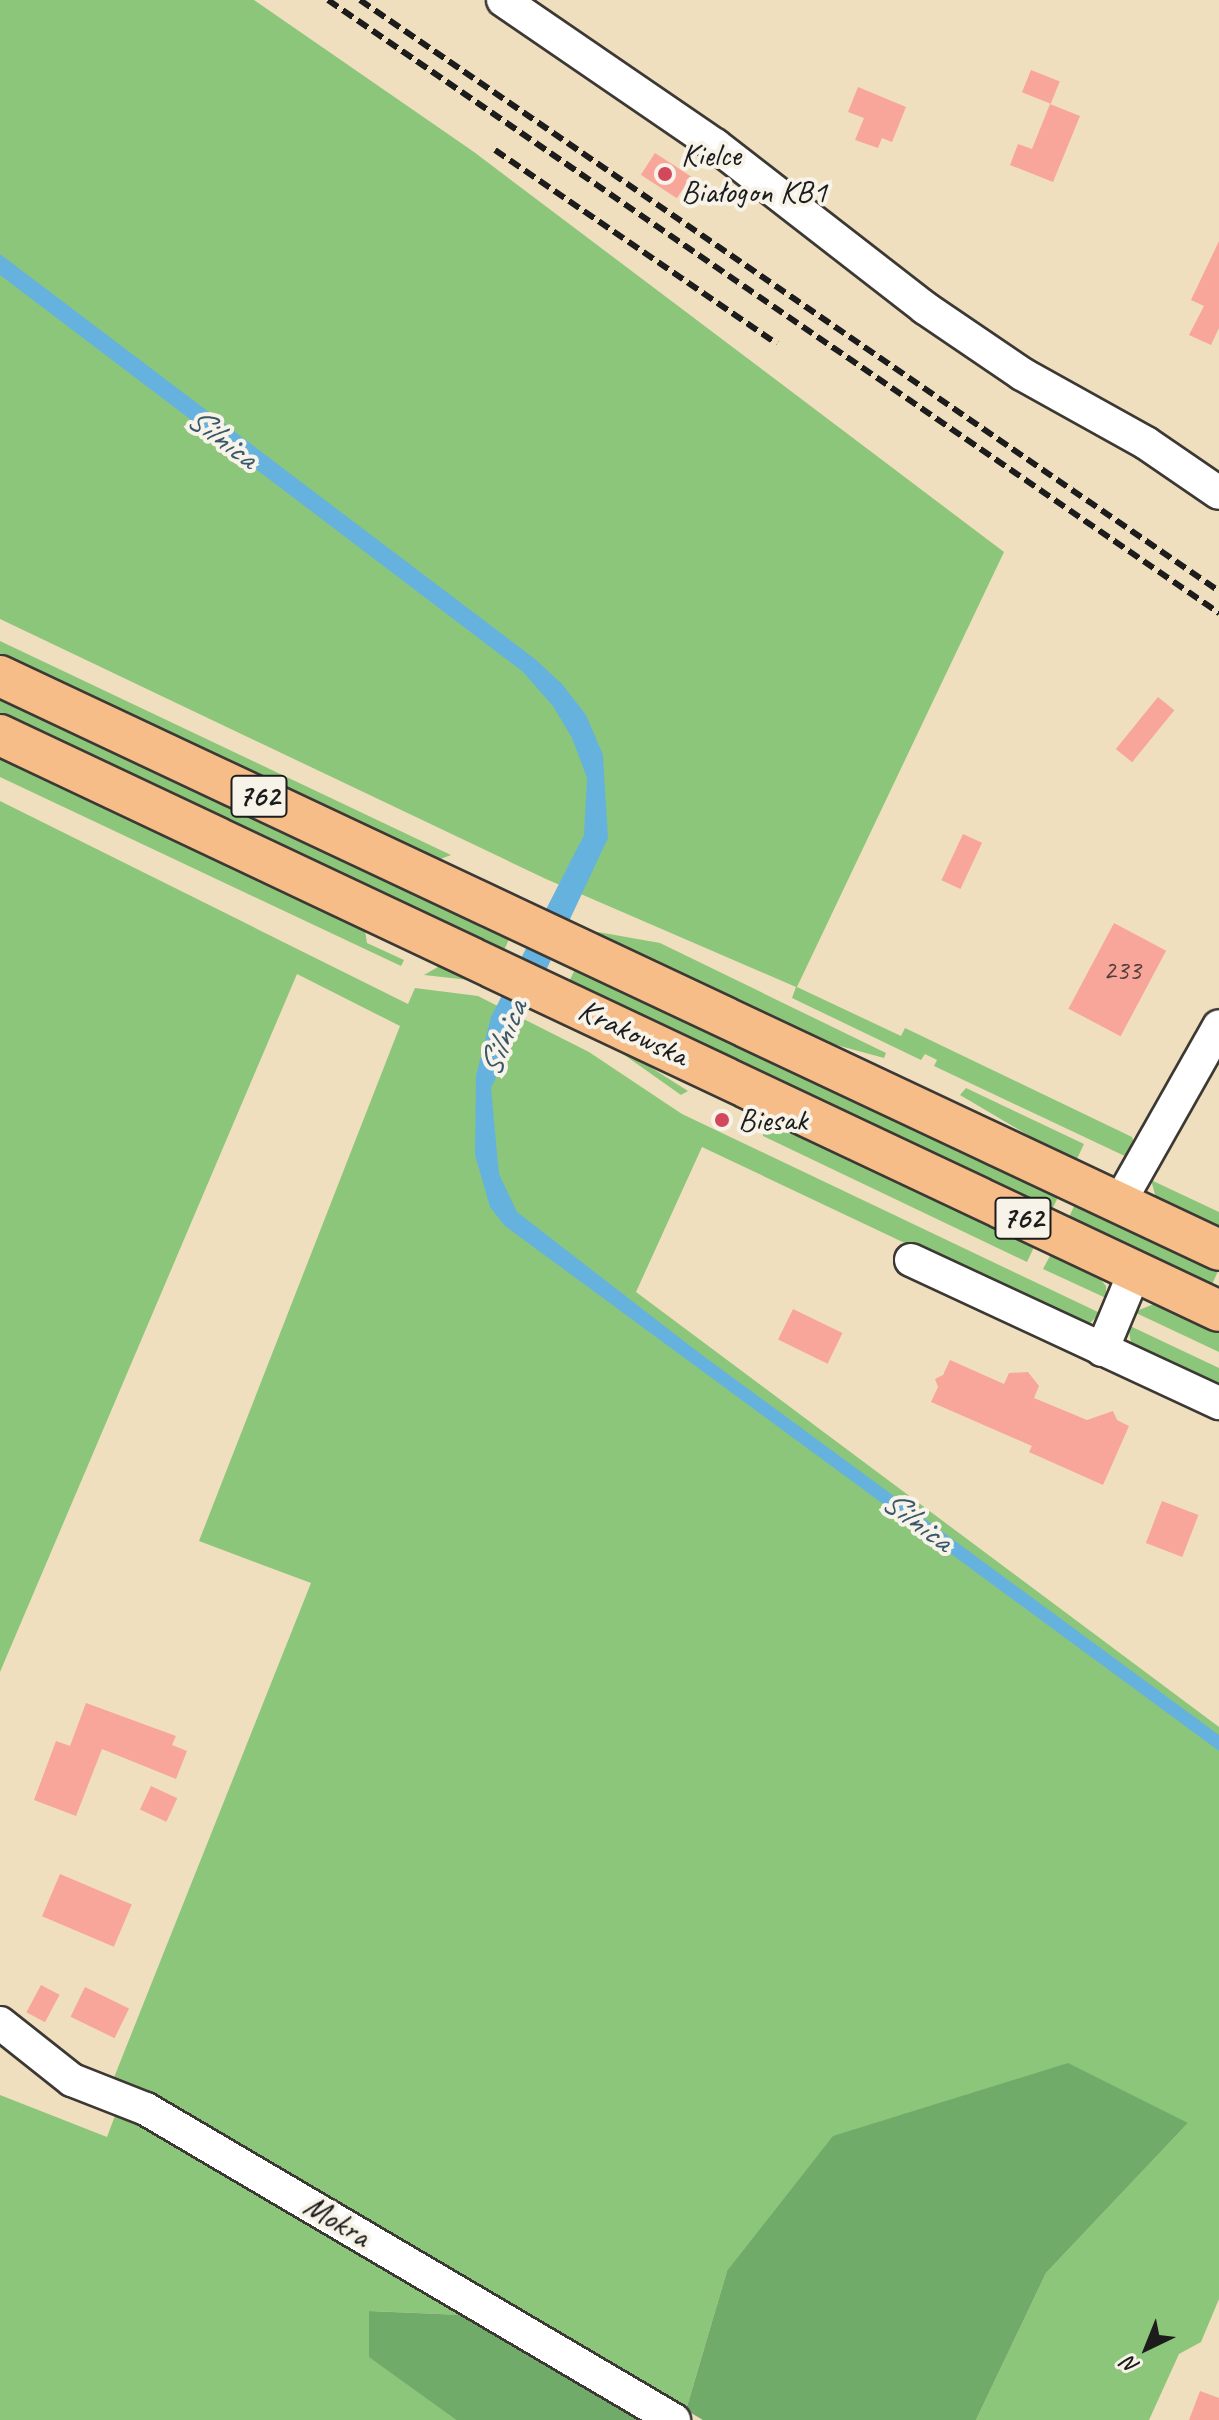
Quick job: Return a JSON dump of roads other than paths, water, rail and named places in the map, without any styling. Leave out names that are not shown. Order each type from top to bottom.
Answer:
[{"type":"main road","name":"Krakowska","points":[[0,676],[518,917],[1219,1250]]},
{"type":"main road","name":"Krakowska","points":[[0,735],[1219,1311]]},
{"type":"street","points":[[503,0],[715,145],[950,325],[1219,493]]},
{"type":"street","points":[[1119,1203],[1219,1026]]},
{"type":"street","points":[[911,1260],[1219,1403]]},
{"type":"street","points":[[1102,1350],[1135,1271]]},
{"type":"street","name":"Mokra","points":[[0,2023],[72,2080],[146,2109],[674,2420]]},
{"type":"water","name":"Silnica","points":[[0,254],[535,659],[562,684],[586,715],[603,755],[608,838],[491,1088],[499,1174],[517,1212],[698,1352],[1219,1735],[1219,1751],[505,1226],[490,1207],[475,1155],[476,1076],[491,1017],[584,835],[587,778],[572,738],[553,706],[522,671],[0,275]]},
{"type":"railway","points":[[328,0],[1219,613]]},
{"type":"railway","points":[[360,0],[1219,591]]},
{"type":"railway","points":[[495,150],[777,344]]},
{"type":"place","name":"Kielce Białogon KB1","points":[[665,174]]},
{"type":"place","name":"Biesak","points":[[722,1120]]}]
